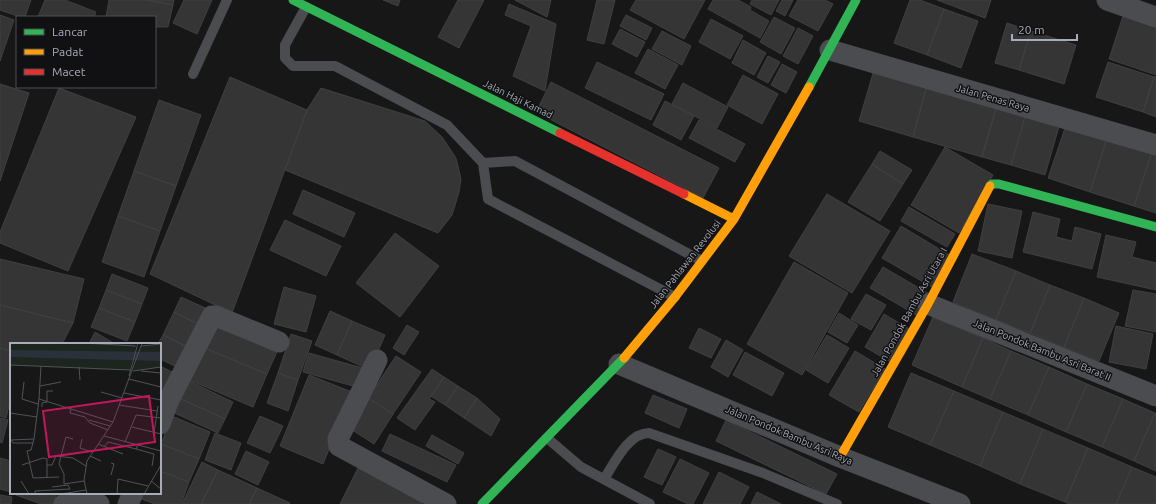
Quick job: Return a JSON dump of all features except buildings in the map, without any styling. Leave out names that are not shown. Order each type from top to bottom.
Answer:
[{"type":"street","name":"Jalan Haji Kamad","points":[[293,0],[734,219]]},
{"type":"street","name":"Jalan Pahlawan Revolusi","points":[[482,504],[619,364],[674,297],[734,219],[830,50],[856,0]]},
{"type":"street","points":[[1107,0],[1156,17]]},
{"type":"street","name":"Jalan Penas Raya","points":[[830,50],[1156,145]]},
{"type":"street","name":"Jalan Pondok Bambu Asri Utara I","points":[[840,457],[928,304],[988,188],[992,184],[999,184],[1156,227]]},
{"type":"street","name":"Jalan Pondok Bambu Asri Barat II","points":[[928,304],[1156,396]]},
{"type":"street","points":[[161,421],[168,402],[212,316],[216,316],[279,342]]},
{"type":"street","points":[[377,360],[338,439],[339,446],[446,504]]},
{"type":"street","name":"Jalan Pondok Bambu Asri Raya","points":[[619,364],[840,457],[960,504]]},
{"type":"street","points":[[128,504],[133,494]]},
{"type":"street","points":[[64,504],[78,500],[99,504]]},
{"type":"lane","points":[[193,74],[227,0]]},
{"type":"lane","points":[[306,7],[285,46],[285,58],[293,66],[335,66],[447,125],[483,163],[488,199],[674,297]]},
{"type":"lane","points":[[483,163],[515,161],[702,261]]},
{"type":"lane","points":[[604,479],[632,440],[642,433],[649,433],[763,474],[837,504]]},
{"type":"lane","points":[[547,438],[581,467],[650,504]]},
{"type":"traffic: fast","points":[[293,0],[560,133]]},
{"type":"traffic: fast","points":[[809,87],[856,0]]},
{"type":"traffic: fast","points":[[990,186],[992,184],[999,184],[1156,227]]},
{"type":"traffic: fast","points":[[482,504],[624,358]]},
{"type":"traffic: slow","points":[[624,358],[675,297],[734,219],[809,87]]},
{"type":"traffic: slow","points":[[840,457],[928,304],[990,186]]},
{"type":"traffic: slow","points":[[684,194],[734,219]]},
{"type":"traffic: jam","points":[[560,133],[684,194]]}]
